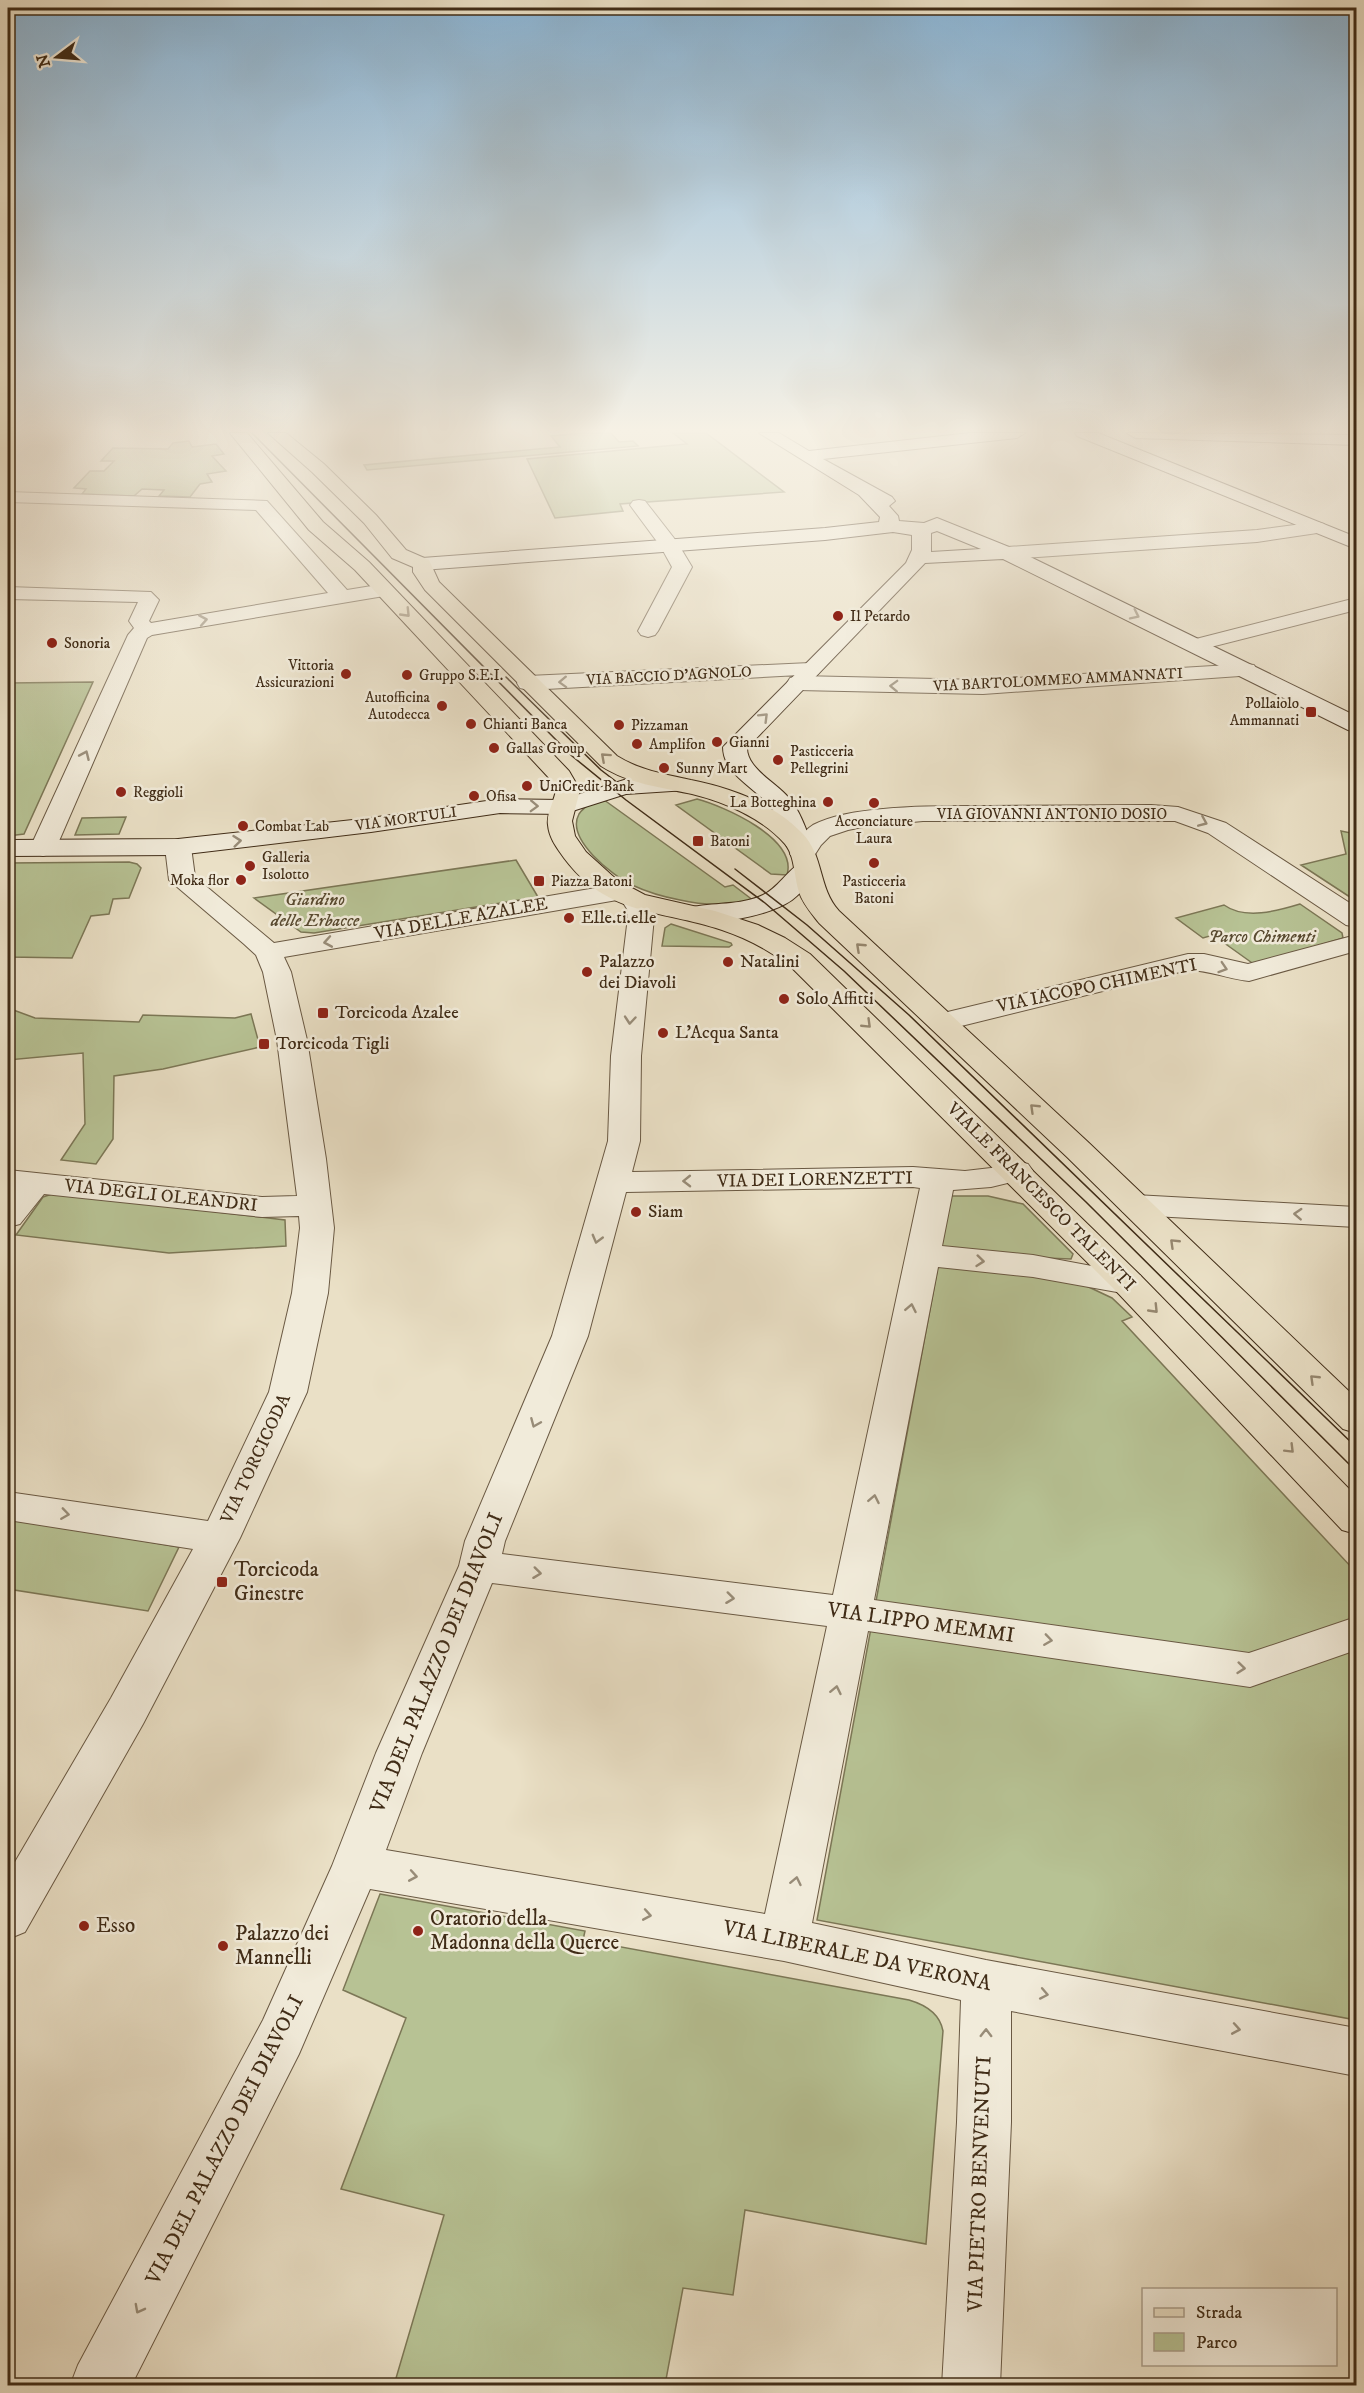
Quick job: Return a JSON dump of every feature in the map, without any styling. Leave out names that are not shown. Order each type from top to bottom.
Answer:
[{"type":"main road","points":[[337,545],[362,566],[561,776],[568,790],[560,825],[565,843],[586,867],[627,896]]},
{"type":"main road","points":[[391,545],[399,554],[431,563],[423,572],[432,586],[528,683],[614,765],[641,777],[708,791],[753,809],[779,826],[803,856],[813,894],[829,917],[1135,1205],[1356,1420]]},
{"type":"main road","name":"VIALE FRANCESCO TALENTI","points":[[627,896],[698,914],[771,939],[801,960],[1017,1171],[1356,1520]]},
{"type":"street","points":[[296,545],[342,597]]},
{"type":"street","points":[[431,563],[687,545]]},
{"type":"street","points":[[803,856],[784,809],[740,764],[734,752],[735,747],[903,578],[920,558],[922,545]]},
{"type":"street","points":[[982,545],[1007,553],[1356,726]]},
{"type":"street","points":[[920,558],[1129,545]]},
{"type":"street","points":[[648,631],[682,567],[670,546]]},
{"type":"street","points":[[8,848],[43,848],[134,641],[146,630],[384,590]]},
{"type":"street","points":[[8,593],[144,596],[149,600],[139,621],[146,630]]},
{"type":"street","points":[[1195,645],[1356,604]]},
{"type":"street","points":[[1334,610],[1356,619]]},
{"type":"street","name":"VIA BARTOLOMMEO AMMANNATI","points":[[804,676],[983,687],[1246,670]]},
{"type":"street","name":"VIA BACCIO D'AGNOLO","points":[[528,683],[804,676]]},
{"type":"street","name":"VIA MORTULI","points":[[43,848],[178,847],[314,832],[500,806],[563,807],[624,787],[678,785]]},
{"type":"street","name":"VIA GIOVANNI ANTONIO DOSIO","points":[[698,914],[747,908],[771,902],[787,893],[814,836],[843,823],[890,816],[1151,812],[1178,814],[1216,828],[1356,919]]},
{"type":"street","points":[[178,847],[182,880],[267,952]]},
{"type":"street","name":"VIA DELLE AZALEE","points":[[267,952],[627,896]]},
{"type":"street","name":"VIA DEL PALAZZO DEI DIAVOLI","points":[[99,2385],[281,2037],[356,1866],[399,1753],[479,1566],[485,1541],[570,1336],[624,1141],[626,1056],[641,917],[640,909],[627,896]]},
{"type":"street","name":"VIA IACOPO CHIMENTI","points":[[941,1022],[1188,962],[1204,962],[1231,971],[1250,973],[1356,943]]},
{"type":"street","name":"VIA TORCICODA","points":[[8,1917],[127,1711],[220,1538],[288,1392],[310,1293],[317,1228],[310,1159],[292,1040],[277,972],[267,952]]},
{"type":"street","name":"VIA DEI LORENZETTI","points":[[612,1182],[913,1177],[939,1182],[983,1180],[1017,1171]]},
{"type":"street","points":[[8,1217],[21,1181]]},
{"type":"street","name":"VIA DEGLI OLEANDRI","points":[[21,1181],[262,1207],[314,1204]]},
{"type":"street","points":[[784,1939],[852,1613],[922,1255],[939,1182]]},
{"type":"street","points":[[1135,1205],[1356,1217]]},
{"type":"street","points":[[922,1255],[1033,1266],[1128,1283]]},
{"type":"street","points":[[8,1506],[220,1538]]},
{"type":"street","name":"VIA LIPPO MEMMI","points":[[479,1566],[852,1613],[1250,1670],[1356,1633]]},
{"type":"street","name":"VIA LIBERALE DA VERONA","points":[[356,1866],[784,1939],[986,1983],[1356,2052]]},
{"type":"street","name":"VIA PIETRO BENVENUTI","points":[[971,2385],[984,2122],[986,1983]]},
{"type":"green space","points":[[93,682],[24,834],[8,836],[8,683]]},
{"type":"green space","points":[[600,797],[725,887],[733,885],[758,904],[719,905],[690,902],[650,892],[614,874],[593,856],[579,834],[576,824],[579,814],[586,806]]},
{"type":"green space","points":[[697,799],[740,816],[770,837],[781,848],[787,861],[787,875],[771,874],[676,805]]},
{"type":"green space","points":[[126,817],[119,834],[75,835],[82,818]]},
{"type":"green space","points":[[1341,831],[1356,834],[1356,901],[1301,865],[1346,854]]},
{"type":"green space","name":"Giardino delle Erbacce","points":[[516,860],[538,897],[314,933],[301,932],[254,898]]},
{"type":"green space","points":[[129,862],[141,868],[129,898],[113,899],[109,914],[91,916],[72,958],[8,957],[8,863]]},
{"type":"green space","name":"Parco Chimenti","points":[[1300,904],[1342,933],[1343,938],[1255,965],[1213,935],[1203,938],[1176,918],[1224,905],[1232,910],[1261,913]]},
{"type":"green space","points":[[671,924],[732,945],[729,947],[662,946],[665,928]]},
{"type":"green space","points":[[8,1008],[35,1018],[139,1022],[143,1015],[235,1018],[251,1014],[260,1047],[163,1069],[114,1076],[113,1139],[96,1164],[61,1160],[85,1124],[83,1053],[8,1060]]},
{"type":"green space","points":[[55,1193],[285,1220],[286,1246],[169,1253],[16,1235],[43,1197]]},
{"type":"green space","points":[[951,1196],[988,1196],[1023,1204],[1073,1254],[1071,1259],[1047,1258],[1076,1281],[1112,1298],[1132,1317],[1122,1321],[1353,1569],[1356,1568],[1356,2020],[817,1920]]},
{"type":"green space","points":[[8,1518],[179,1547],[148,1611],[8,1589]]},
{"type":"green space","points":[[380,1894],[585,1931],[583,1940],[909,2000],[926,2008],[939,2020],[943,2031],[926,2244],[745,2210],[733,2295],[683,2288],[665,2385],[394,2385],[444,2215],[341,2189],[406,2018],[343,1990]]},
{"type":"tram line","points":[[363,545],[572,756],[626,800],[765,903],[844,971],[1086,1202],[1356,1471]]},
{"type":"tram line","points":[[506,677],[601,770],[631,793]]},
{"type":"tram line","points":[[735,869],[807,925],[909,1015],[1356,1447]]},
{"type":"place","name":"Il Petardo","points":[[838,616]]},
{"type":"place","name":"Sonoria","points":[[52,643]]},
{"type":"place","name":"Vittoria Assicurazioni","points":[[346,674]]},
{"type":"place","name":"Gruppo S.E.I.","points":[[407,675]]},
{"type":"place","name":"Autofficina Autodecca","points":[[442,706]]},
{"type":"place","name":"Pollaiolo Ammannati","points":[[1311,712]]},
{"type":"place","name":"Chianti Banca","points":[[471,724]]},
{"type":"place","name":"Pizzaman","points":[[619,725]]},
{"type":"place","name":"Gianni","points":[[717,742]]},
{"type":"place","name":"Amplifon","points":[[637,744]]},
{"type":"place","name":"Gallas Group","points":[[494,748]]},
{"type":"place","name":"Pasticceria Pellegrini","points":[[778,760]]},
{"type":"place","name":"Sunny Mart","points":[[664,768]]},
{"type":"place","name":"UniCredit Bank","points":[[527,786]]},
{"type":"place","name":"Reggioli","points":[[121,792]]},
{"type":"place","name":"Ofisa","points":[[474,796]]},
{"type":"place","name":"La Botteghina","points":[[828,802]]},
{"type":"place","name":"Acconciature Laura","points":[[874,803]]},
{"type":"place","name":"Combat Lab","points":[[243,826]]},
{"type":"place","name":"Batoni","points":[[698,841]]},
{"type":"place","name":"Pasticceria Batoni","points":[[874,863]]},
{"type":"place","name":"Galleria Isolotto","points":[[250,866]]},
{"type":"place","name":"Moka flor","points":[[241,880]]},
{"type":"place","name":"Piazza Batoni","points":[[539,881]]},
{"type":"place","name":"Elle.ti.elle","points":[[569,918]]},
{"type":"place","name":"Natalini","points":[[728,962]]},
{"type":"place","name":"Palazzo dei Diavoli","points":[[587,972]]},
{"type":"place","name":"Solo Affitti","points":[[784,999]]},
{"type":"place","name":"Torcicoda Azalee","points":[[323,1013]]},
{"type":"place","name":"L'Acqua Santa","points":[[663,1033]]},
{"type":"place","name":"Torcicoda Tigli","points":[[264,1044]]},
{"type":"place","name":"Siam","points":[[636,1212]]},
{"type":"place","name":"Torcicoda Ginestre","points":[[222,1582]]},
{"type":"place","name":"Esso","points":[[84,1926]]},
{"type":"place","name":"Oratorio della Madonna della Querce","points":[[418,1931]]},
{"type":"place","name":"Palazzo dei Mannelli","points":[[223,1946]]}]
